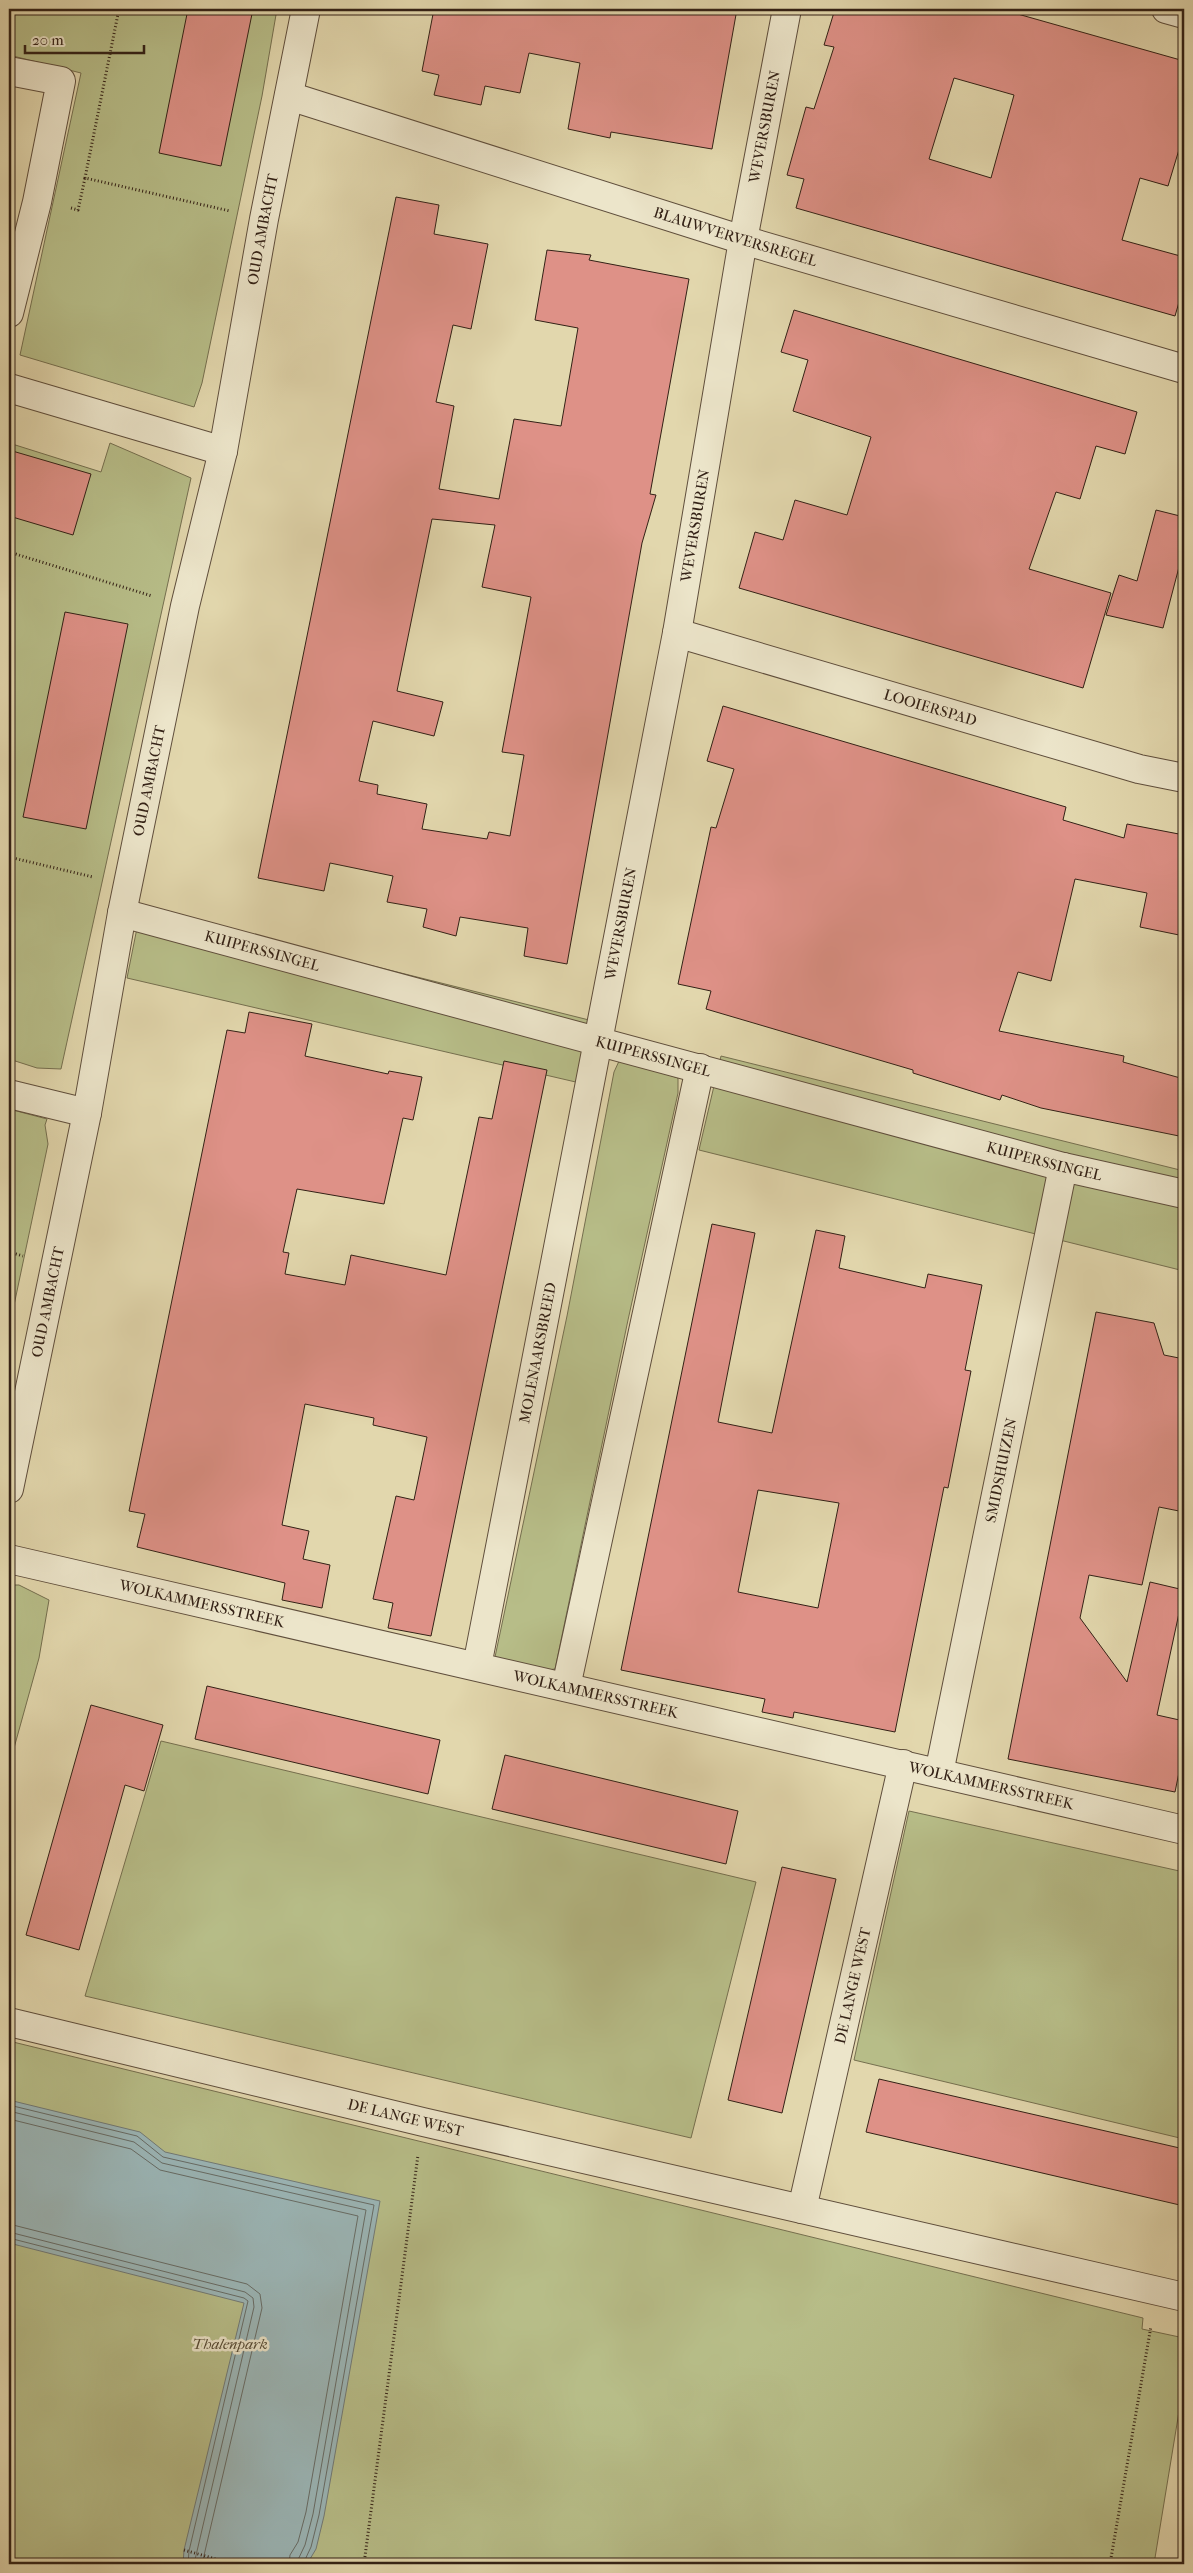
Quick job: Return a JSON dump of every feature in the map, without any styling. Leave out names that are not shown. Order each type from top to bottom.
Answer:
[{"type":"street","name":"OUD AMBACHT","points":[[9,1489],[87,1113],[122,913],[185,606],[223,451],[264,219],[306,9]]},
{"type":"street","name":"WEVERSBUREN","points":[[600,1041],[677,633],[743,240],[787,9]]},
{"type":"street","points":[[1166,9],[1184,14]]},
{"type":"street","points":[[9,71],[61,81],[37,202],[9,313]]},
{"type":"street","name":"BLAUWVERVERSREGEL","points":[[288,96],[743,240],[1184,369]]},
{"type":"street","points":[[9,388],[223,451]]},
{"type":"street","name":"LOOIERSPAD","points":[[677,633],[1139,769],[1184,778]]},
{"type":"street","name":"KUIPERSSINGEL","points":[[122,913],[1063,1167],[1184,1194]]},
{"type":"street","name":"MOLENAARSBREED","points":[[477,1666],[600,1041]]},
{"type":"street","points":[[566,1687],[700,1068]]},
{"type":"street","points":[[9,1094],[87,1113]]},
{"type":"street","name":"SMIDSHUIZEN","points":[[939,1772],[1063,1167]]},
{"type":"street","name":"WOLKAMMERSSTREEK","points":[[9,1559],[1184,1830]]},
{"type":"street","name":"DE LANGE WEST","points":[[802,2209],[904,1764]]},
{"type":"street","name":"DE LANGE WEST","points":[[9,2022],[423,2122],[1184,2297]]},
{"type":"path","points":[[119,9],[85,178],[264,219]]},
{"type":"path","points":[[9,552],[185,606]]},
{"type":"path","points":[[9,857],[128,886]]},
{"type":"path","points":[[364,2564],[423,2122]]},
{"type":"path","points":[[1110,2564],[1157,2291]]},
{"type":"path","points":[[184,2550],[233,2564]]},
{"type":"green space","points":[[9,9],[277,9],[262,96],[202,383],[194,407],[20,355],[81,73],[9,55]]},
{"type":"green space","points":[[9,443],[101,472],[110,443],[191,478],[61,1069],[37,1068],[9,1059]]},
{"type":"green space","points":[[141,908],[597,1022],[580,1083],[127,978]]},
{"type":"green space","points":[[721,1056],[1184,1171],[1184,1271],[699,1150]]},
{"type":"green space","points":[[620,1059],[678,1078],[678,1093],[555,1669],[540,1671],[495,1657],[567,1316],[614,1072]]},
{"type":"green space","points":[[9,1109],[47,1119],[45,1125],[48,1144],[9,1329]]},
{"type":"green space","points":[[9,1585],[19,1585],[49,1600],[39,1658],[9,1766]]},
{"type":"green space","points":[[161,1741],[756,1882],[691,2138],[85,1996]]},
{"type":"green space","points":[[909,1811],[1184,1872],[1184,2139],[854,2060]]},
{"type":"green space","name":"Thalenpark","points":[[9,2041],[1143,2318],[1142,2329],[1184,2338],[1184,2381],[1154,2564],[9,2564]]},
{"type":"water","points":[[9,2100],[140,2132],[165,2152],[380,2201],[324,2516],[316,2549],[307,2564],[183,2564],[184,2550],[244,2303],[9,2243]]},
{"type":"building","points":[[188,9],[253,9],[221,166],[159,153]]},
{"type":"building","points":[[434,9],[737,9],[712,149],[611,132],[610,138],[568,129],[580,63],[529,53],[520,93],[485,86],[481,105],[434,95],[439,75],[422,71]]},
{"type":"building","points":[[835,9],[1000,9],[1184,61],[1184,133],[1168,186],[1140,178],[1122,240],[1184,257],[1184,285],[1175,316],[796,208],[804,179],[787,175],[806,107],[814,109],[834,47],[824,45]],"holes":[[[954,78],[1014,95],[991,178],[929,159]]]},
{"type":"building","points":[[396,197],[439,205],[434,234],[488,244],[471,329],[453,325],[436,402],[454,406],[439,489],[499,499],[514,419],[561,426],[578,328],[535,320],[547,250],[591,255],[589,260],[689,279],[650,494],[656,495],[642,543],[567,964],[524,956],[528,928],[460,917],[456,936],[423,927],[427,909],[387,902],[393,876],[330,863],[324,891],[258,878]],"holes":[[[432,519],[495,525],[482,587],[531,597],[502,752],[524,755],[510,836],[489,832],[487,839],[422,829],[427,804],[377,794],[378,785],[359,781],[373,721],[434,736],[443,702],[397,691]]]},
{"type":"building","points":[[794,310],[1137,412],[1125,454],[1096,446],[1080,499],[1056,492],[1029,569],[1111,593],[1083,688],[739,588],[755,532],[783,540],[795,500],[847,515],[871,437],[793,411],[808,360],[781,352]]},
{"type":"building","points":[[9,450],[91,474],[73,535],[9,516]]},
{"type":"building","points":[[1156,510],[1184,517],[1184,548],[1163,628],[1106,615],[1119,575],[1137,581]]},
{"type":"building","points":[[65,612],[128,624],[86,829],[23,817]]},
{"type":"building","points":[[723,706],[1066,807],[1063,820],[1124,838],[1127,824],[1184,835],[1184,936],[1140,927],[1147,893],[1075,879],[1051,981],[1018,972],[999,1031],[1124,1056],[1123,1062],[1184,1079],[1184,1137],[1041,1108],[1002,1095],[1000,1100],[913,1073],[913,1070],[706,1009],[711,991],[678,984],[711,827],[716,828],[734,769],[707,761]]},
{"type":"building","points":[[249,1012],[312,1024],[305,1056],[388,1074],[389,1071],[422,1077],[413,1120],[403,1118],[384,1204],[297,1189],[283,1252],[289,1253],[285,1274],[345,1285],[351,1255],[446,1275],[479,1117],[492,1119],[504,1061],[547,1070],[431,1636],[388,1628],[393,1603],[373,1599],[396,1496],[414,1500],[427,1437],[373,1425],[374,1418],[305,1404],[282,1525],[309,1531],[303,1559],[330,1565],[322,1608],[282,1600],[285,1583],[137,1547],[145,1514],[129,1511],[227,1030],[245,1033]]},
{"type":"building","points":[[712,1224],[755,1233],[718,1422],[772,1433],[816,1230],[845,1236],[839,1268],[925,1288],[928,1274],[982,1285],[965,1370],[971,1371],[948,1488],[944,1487],[895,1732],[794,1712],[793,1718],[762,1712],[765,1699],[621,1670]],"holes":[[[758,1490],[839,1503],[818,1608],[738,1592]]]},
{"type":"building","points":[[1096,1312],[1154,1323],[1164,1355],[1184,1359],[1184,1512],[1159,1507],[1142,1585],[1089,1575],[1080,1618],[1127,1682],[1150,1582],[1184,1590],[1157,1715],[1184,1721],[1184,1748],[1175,1792],[1008,1759]]},
{"type":"building","points":[[207,1686],[440,1740],[428,1794],[195,1739]]},
{"type":"building","points":[[91,1705],[163,1725],[144,1791],[125,1785],[79,1950],[26,1935]]},
{"type":"building","points":[[505,1755],[738,1811],[726,1864],[492,1809]]},
{"type":"building","points":[[782,1867],[836,1879],[782,2113],[728,2100]]},
{"type":"building","points":[[879,2079],[1184,2149],[1184,2206],[866,2132]]}]
